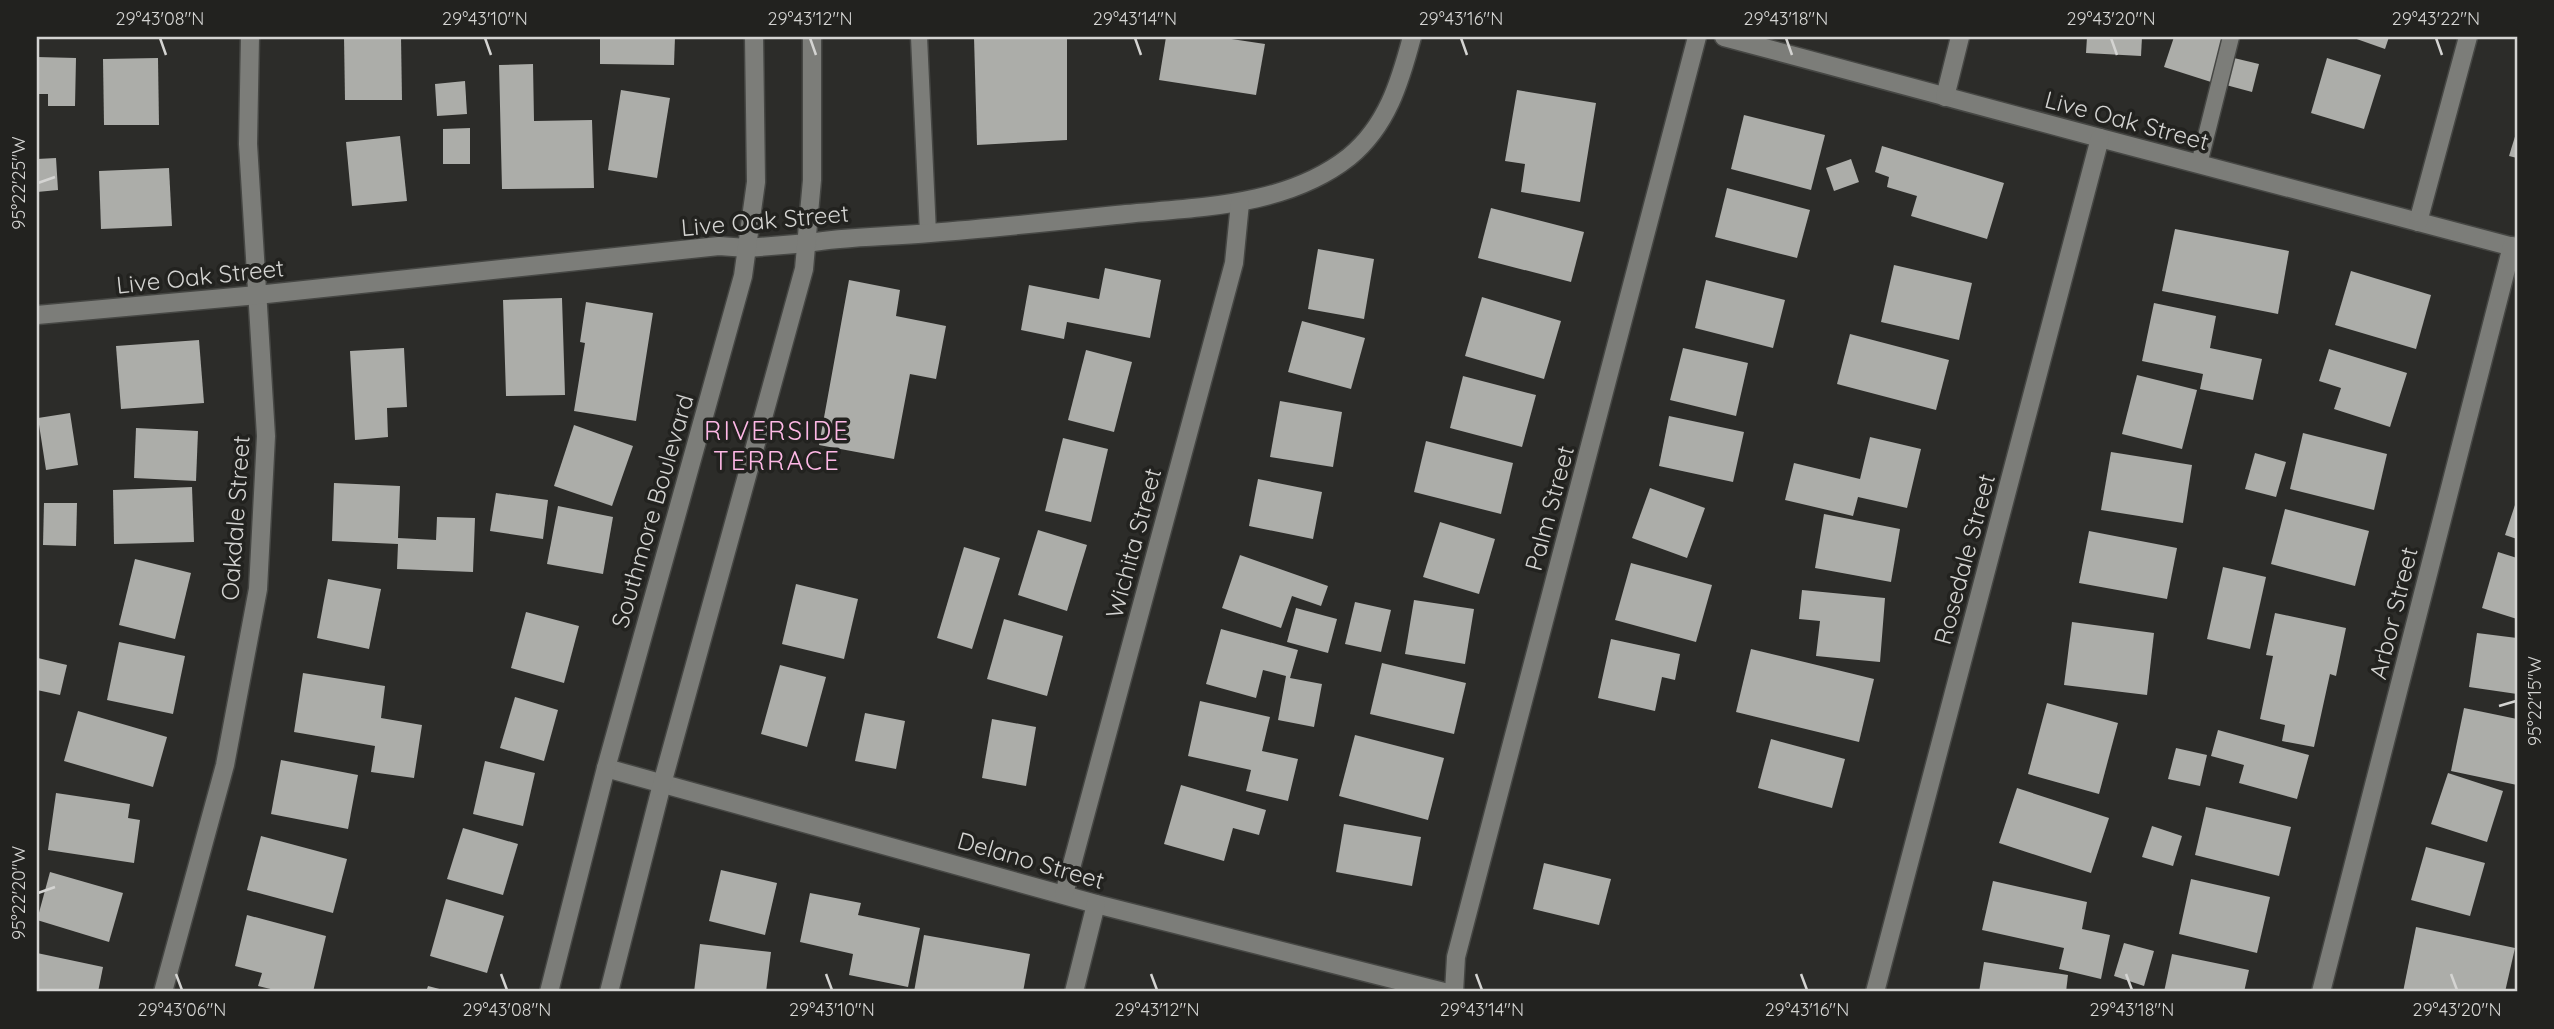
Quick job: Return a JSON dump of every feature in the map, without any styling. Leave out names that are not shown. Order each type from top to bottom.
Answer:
[{"type":"street","name":"Oakdale Street","points":[[163,992],[225,765],[258,589],[266,436],[248,144],[250,37]]},
{"type":"street","name":"Southmore Boulevard","points":[[550,992],[606,768],[743,276],[756,182],[754,37]]},
{"type":"street","points":[[609,992],[662,784],[804,269],[812,180],[812,37]]},
{"type":"street","name":"Live Oak Street","points":[[37,315],[257,295],[719,246],[747,248],[1240,203],[1316,180],[1350,156],[1380,124],[1399,85],[1412,37]]},
{"type":"street","name":"Palm Street","points":[[1454,992],[1456,957],[1697,37]]},
{"type":"street","name":"Live Oak Street","points":[[1724,37],[2515,247]]},
{"type":"street","points":[[1945,97],[1960,37]]},
{"type":"street","points":[[2418,222],[2468,37]]},
{"type":"street","name":"Rosedale Street","points":[[1875,992],[2100,138]]},
{"type":"street","name":"Wichita Street","points":[[1065,894],[1234,263],[1240,203]]},
{"type":"street","name":"Arbor Street","points":[[2321,992],[2515,247]]},
{"type":"street","name":"Delano Street","points":[[606,768],[1096,904],[1444,992]]},
{"type":"street","points":[[1074,992],[1096,904]]},
{"type":"lane","points":[[919,37],[928,233]]},
{"type":"lane","points":[[2199,164],[2231,37]]},
{"type":"building","points":[[344,37],[401,37],[402,100],[345,100]]},
{"type":"building","points":[[600,37],[675,37],[674,65],[600,64]]},
{"type":"building","points":[[974,37],[1067,37],[1067,140],[977,145]]},
{"type":"building","points":[[1166,37],[1218,37],[1265,44],[1256,95],[1159,80]]},
{"type":"building","points":[[2087,37],[2142,37],[2141,56],[2086,53]]},
{"type":"building","points":[[2174,37],[2224,37],[2211,82],[2164,67]]},
{"type":"building","points":[[2351,37],[2389,37],[2385,49]]},
{"type":"building","points":[[37,57],[76,58],[75,106],[48,106],[48,94],[37,94]]},
{"type":"building","points":[[158,58],[159,125],[104,125],[103,59]]},
{"type":"building","points":[[2234,58],[2259,64],[2252,92],[2226,85]]},
{"type":"building","points":[[2327,58],[2381,75],[2364,129],[2311,113]]},
{"type":"building","points":[[533,64],[534,121],[592,120],[594,188],[502,189],[499,65]]},
{"type":"building","points":[[465,81],[467,114],[437,116],[435,84]]},
{"type":"building","points":[[621,90],[670,98],[657,178],[608,170]]},
{"type":"building","points":[[1517,90],[1596,103],[1580,202],[1521,192],[1525,164],[1505,161]]},
{"type":"building","points":[[1744,115],[1825,135],[1811,190],[1731,169]]},
{"type":"building","points":[[470,128],[470,164],[443,164],[443,129]]},
{"type":"building","points":[[2517,130],[2517,158],[2509,156]]},
{"type":"building","points":[[400,136],[407,201],[352,206],[346,142]]},
{"type":"building","points":[[1882,146],[2004,183],[1987,239],[1911,216],[1917,196],[1887,187],[1889,177],[1875,172]]},
{"type":"building","points":[[56,158],[58,190],[37,192],[37,159]]},
{"type":"building","points":[[1851,159],[1859,182],[1834,191],[1826,168]]},
{"type":"building","points":[[169,168],[172,226],[101,229],[99,171]]},
{"type":"building","points":[[1727,188],[1810,210],[1797,258],[1715,237]]},
{"type":"building","points":[[1491,208],[1584,232],[1571,282],[1478,258]]},
{"type":"building","points":[[2175,229],[2289,251],[2278,314],[2162,291]]},
{"type":"building","points":[[1318,249],[1374,259],[1364,319],[1308,309]]},
{"type":"building","points":[[1894,265],[1972,283],[1959,340],[1881,322]]},
{"type":"building","points":[[1105,268],[1161,280],[1150,338],[1067,322],[1064,339],[1021,330],[1029,285],[1099,299]]},
{"type":"building","points":[[2351,271],[2431,295],[2416,349],[2335,325]]},
{"type":"building","points":[[849,280],[900,290],[896,316],[946,326],[936,379],[910,374],[894,459],[819,445]]},
{"type":"building","points":[[1706,280],[1785,300],[1773,348],[1695,328]]},
{"type":"building","points":[[1482,297],[1561,321],[1544,379],[1465,356]]},
{"type":"building","points":[[562,298],[565,395],[506,396],[503,300]]},
{"type":"building","points":[[586,302],[653,313],[636,421],[574,411],[585,343],[580,342]]},
{"type":"building","points":[[2154,303],[2216,316],[2210,348],[2262,359],[2253,400],[2200,389],[2203,374],[2142,361]]},
{"type":"building","points":[[1302,321],[1365,338],[1351,389],[1288,372]]},
{"type":"building","points":[[1850,334],[1949,360],[1936,410],[1837,384]]},
{"type":"building","points":[[199,340],[204,403],[121,409],[116,346]]},
{"type":"building","points":[[404,348],[407,407],[387,408],[388,437],[355,440],[350,351]]},
{"type":"building","points":[[1683,348],[1748,363],[1736,416],[1670,400]]},
{"type":"building","points":[[2329,349],[2407,373],[2390,427],[2334,409],[2341,388],[2319,381]]},
{"type":"building","points":[[1086,350],[1132,362],[1114,432],[1068,420]]},
{"type":"building","points":[[2137,375],[2197,390],[2182,449],[2122,434]]},
{"type":"building","points":[[1463,376],[1536,395],[1522,447],[1450,428]]},
{"type":"building","points":[[1280,401],[1342,412],[1333,467],[1270,457]]},
{"type":"building","points":[[70,413],[78,465],[46,470],[38,418]]},
{"type":"building","points":[[1669,416],[1744,432],[1733,482],[1659,466]]},
{"type":"building","points":[[574,425],[633,446],[612,506],[554,486]]},
{"type":"building","points":[[136,428],[198,431],[196,481],[134,478]]},
{"type":"building","points":[[2303,433],[2387,454],[2374,510],[2290,489]]},
{"type":"building","points":[[1870,437],[1921,449],[1907,508],[1858,497],[1853,516],[1785,500],[1794,463],[1860,479]]},
{"type":"building","points":[[1063,438],[1108,449],[1091,522],[1045,511]]},
{"type":"building","points":[[1426,441],[1513,463],[1501,514],[1414,492]]},
{"type":"building","points":[[2111,452],[2192,465],[2183,523],[2101,510]]},
{"type":"building","points":[[2255,453],[2286,462],[2276,497],[2245,489]]},
{"type":"building","points":[[1258,479],[1322,492],[1313,539],[1249,526]]},
{"type":"building","points":[[334,483],[400,486],[398,538],[436,540],[437,517],[475,518],[473,572],[397,569],[398,544],[332,541]]},
{"type":"building","points":[[192,487],[194,542],[114,544],[113,490]]},
{"type":"building","points":[[1650,488],[1705,508],[1687,558],[1632,538]]},
{"type":"building","points":[[496,493],[548,500],[543,539],[490,531]]},
{"type":"building","points":[[2517,499],[2517,539],[2505,535]]},
{"type":"building","points":[[44,503],[77,503],[76,546],[43,545]]},
{"type":"building","points":[[558,506],[613,517],[603,574],[547,564]]},
{"type":"building","points":[[2285,509],[2369,531],[2355,586],[2271,564]]},
{"type":"building","points":[[1824,514],[1900,529],[1891,582],[1815,568]]},
{"type":"building","points":[[1440,522],[1495,539],[1479,594],[1423,577]]},
{"type":"building","points":[[1038,530],[1087,545],[1067,611],[1018,595]]},
{"type":"building","points":[[2089,531],[2177,548],[2167,599],[2079,583]]},
{"type":"building","points":[[964,547],[1000,558],[972,649],[937,638]]},
{"type":"building","points":[[2498,552],[2517,558],[2517,619],[2482,608]]},
{"type":"building","points":[[1240,555],[1328,586],[1321,606],[1292,596],[1281,628],[1222,608]]},
{"type":"building","points":[[135,559],[191,573],[175,639],[119,625]]},
{"type":"building","points":[[1631,563],[1712,585],[1696,642],[1615,620]]},
{"type":"building","points":[[2223,567],[2266,577],[2250,649],[2207,639]]},
{"type":"building","points":[[328,579],[381,589],[369,649],[317,638]]},
{"type":"building","points":[[796,584],[858,599],[844,659],[782,644]]},
{"type":"building","points":[[1802,590],[1885,598],[1880,662],[1816,656],[1820,621],[1799,619]]},
{"type":"building","points":[[1414,600],[1474,609],[1465,664],[1405,654]]},
{"type":"building","points":[[1355,602],[1391,610],[1381,652],[1345,644]]},
{"type":"building","points":[[1296,608],[1337,619],[1328,653],[1287,642]]},
{"type":"building","points":[[526,612],[579,626],[564,683],[511,668]]},
{"type":"building","points":[[2275,613],[2346,628],[2336,676],[2330,674],[2314,747],[2282,741],[2285,725],[2260,719],[2273,656],[2266,655]]},
{"type":"building","points":[[1004,619],[1063,636],[1047,696],[987,679]]},
{"type":"building","points":[[2072,622],[2154,633],[2147,695],[2064,685]]},
{"type":"building","points":[[1221,629],[1298,650],[1290,678],[1322,684],[1314,727],[1278,720],[1286,676],[1263,670],[1256,698],[1206,684]]},
{"type":"building","points":[[2477,633],[2517,638],[2517,694],[2469,687]]},
{"type":"building","points":[[1611,639],[1680,654],[1675,680],[1662,677],[1655,711],[1598,698]]},
{"type":"building","points":[[119,642],[185,656],[173,714],[107,700]]},
{"type":"building","points":[[1751,649],[1874,679],[1859,742],[1736,712]]},
{"type":"building","points":[[38,658],[67,665],[60,695],[37,690]]},
{"type":"building","points":[[1382,663],[1466,683],[1454,734],[1370,714]]},
{"type":"building","points":[[780,665],[826,677],[807,747],[761,734]]},
{"type":"building","points":[[303,673],[385,686],[381,718],[422,725],[414,778],[371,772],[375,746],[294,732]]},
{"type":"building","points":[[515,697],[558,710],[544,761],[500,748]]},
{"type":"building","points":[[1200,701],[1270,717],[1262,751],[1298,759],[1288,801],[1246,791],[1251,770],[1188,756]]},
{"type":"building","points":[[2047,703],[2118,723],[2099,794],[2028,774]]},
{"type":"building","points":[[2464,708],[2517,719],[2517,785],[2451,771]]},
{"type":"building","points":[[78,711],[167,737],[153,787],[64,761]]},
{"type":"building","points":[[865,713],[905,721],[896,769],[855,761]]},
{"type":"building","points":[[992,719],[1036,727],[1026,786],[982,778]]},
{"type":"building","points":[[2218,730],[2309,755],[2297,799],[2239,783],[2244,765],[2211,756]]},
{"type":"building","points":[[1355,735],[1444,758],[1428,820],[1339,796]]},
{"type":"building","points":[[1771,739],[1845,759],[1832,808],[1758,788]]},
{"type":"building","points":[[2176,748],[2207,755],[2200,786],[2168,779]]},
{"type":"building","points":[[281,760],[358,775],[348,829],[271,814]]},
{"type":"building","points":[[485,761],[535,773],[523,826],[473,814]]},
{"type":"building","points":[[2448,773],[2503,791],[2487,842],[2431,824]]},
{"type":"building","points":[[1181,785],[1266,810],[1259,835],[1233,828],[1224,861],[1164,844]]},
{"type":"building","points":[[2017,788],[2109,818],[2091,873],[1999,843]]},
{"type":"building","points":[[56,793],[130,804],[128,818],[140,820],[134,863],[48,850]]},
{"type":"building","points":[[2206,807],[2291,827],[2279,876],[2195,855]]},
{"type":"building","points":[[1344,824],[1421,837],[1412,886],[1336,872]]},
{"type":"building","points":[[2152,826],[2182,836],[2173,866],[2142,857]]},
{"type":"building","points":[[463,828],[518,844],[503,895],[447,879]]},
{"type":"building","points":[[261,836],[347,859],[333,913],[247,890]]},
{"type":"building","points":[[2426,847],[2485,863],[2470,916],[2411,900]]},
{"type":"building","points":[[1544,863],[1611,879],[1599,925],[1533,909]]},
{"type":"building","points":[[721,870],[777,883],[765,935],[709,921]]},
{"type":"building","points":[[50,872],[123,893],[109,942],[37,920]]},
{"type":"building","points":[[2191,879],[2270,897],[2257,953],[2179,934]]},
{"type":"building","points":[[1993,881],[2087,902],[2082,929],[2110,935],[2101,979],[2059,969],[2064,948],[1982,930]]},
{"type":"building","points":[[810,893],[861,903],[858,915],[920,928],[908,987],[849,975],[853,954],[800,942]]},
{"type":"building","points":[[446,899],[504,916],[487,973],[430,956]]},
{"type":"building","points":[[247,915],[326,936],[313,992],[283,992],[258,986],[262,973],[235,966]]},
{"type":"building","points":[[2416,927],[2515,948],[2505,992],[2403,992]]},
{"type":"building","points":[[924,935],[1030,954],[1023,992],[914,992]]},
{"type":"building","points":[[2124,943],[2154,951],[2144,986],[2114,976]]},
{"type":"building","points":[[700,944],[771,952],[766,992],[694,992]]},
{"type":"building","points":[[37,953],[103,967],[98,992],[37,992]]},
{"type":"building","points":[[2172,954],[2249,970],[2244,992],[2164,992]]},
{"type":"building","points":[[1984,962],[2068,975],[2066,992],[1979,992]]},
{"type":"building","points":[[428,986],[447,991],[447,992],[426,992]]},
{"type":"district","name":"RIVERSIDE TERRACE","points":[[777,445]]}]
